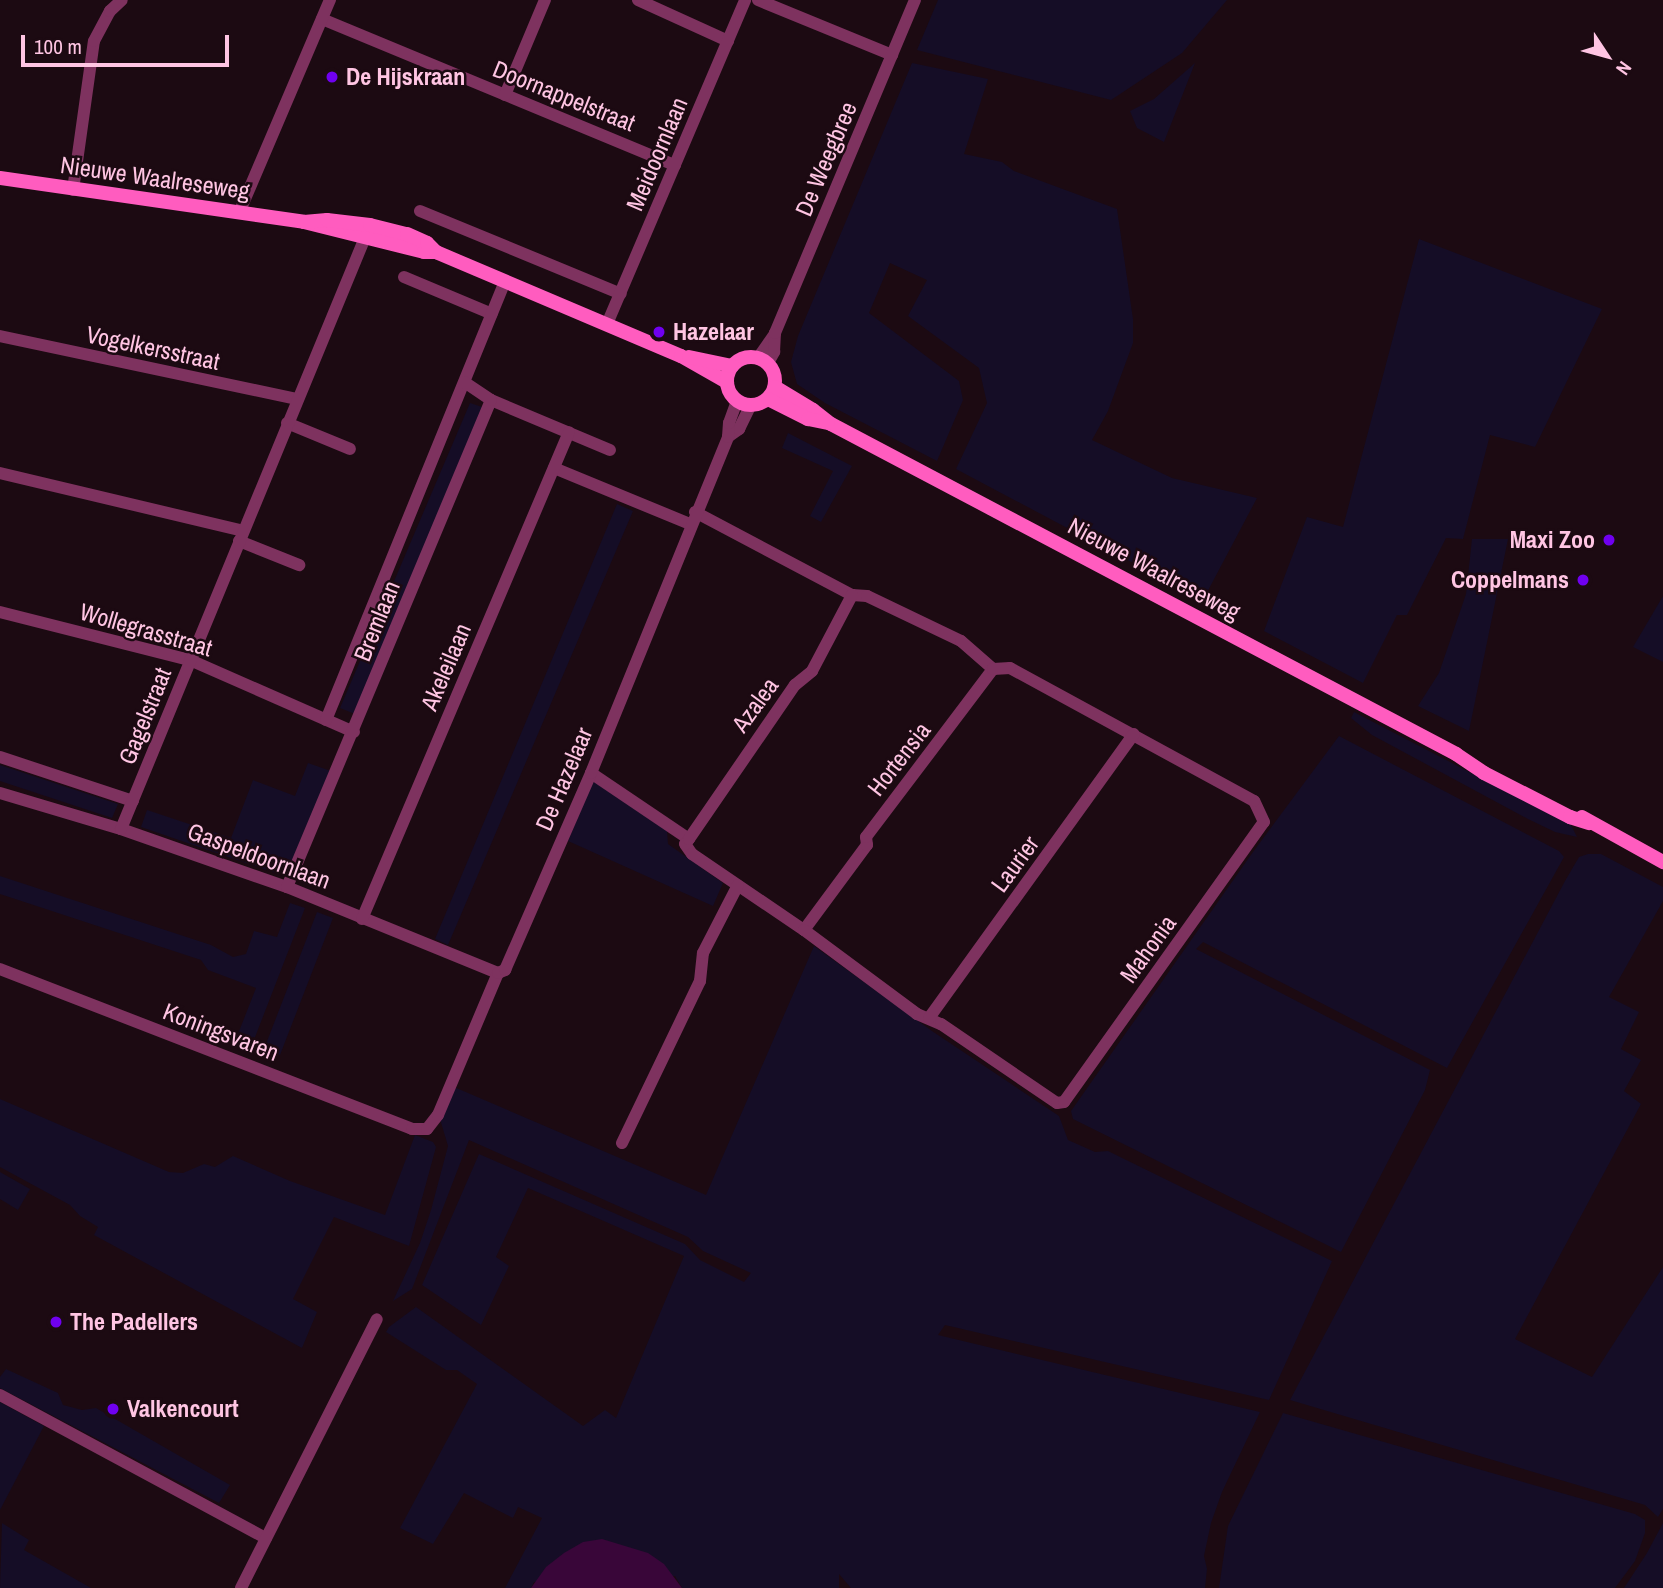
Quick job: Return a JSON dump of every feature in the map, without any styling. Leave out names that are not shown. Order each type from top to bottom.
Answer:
[{"type":"street","points":[[73,190],[94,41],[110,11],[122,0]]},
{"type":"street","points":[[239,213],[330,0]]},
{"type":"street","points":[[505,94],[544,0]]},
{"type":"street","points":[[638,0],[728,41]]},
{"type":"street","name":"Meidoornlaan","points":[[607,324],[745,0]]},
{"type":"street","points":[[758,0],[892,55]]},
{"type":"street","name":"De Weegbree","points":[[763,360],[774,352],[775,333],[915,0]]},
{"type":"street","name":"Doornappelstraat","points":[[322,19],[675,164]]},
{"type":"street","name":"Nieuwe Waalreseweg","points":[[0,178],[304,222],[327,220],[369,230],[407,234],[427,243],[436,252],[681,356],[727,382]]},
{"type":"street","points":[[420,211],[621,294]]},
{"type":"street","name":"Gagelstraat","points":[[121,829],[296,400],[369,230]]},
{"type":"street","points":[[404,277],[492,314]]},
{"type":"street","name":"Bremlaan","points":[[326,720],[505,282]]},
{"type":"street","name":"Vogelkersstraat","points":[[0,336],[296,400]]},
{"type":"street","name":"Nieuwe Waalreseweg","points":[[681,356],[732,366]]},
{"type":"street","points":[[744,358],[763,360],[776,379],[772,393],[743,403],[727,382],[732,366],[744,358]]},
{"type":"street","points":[[464,382],[491,400],[610,450]]},
{"type":"street","name":"Nieuwe Waalreseweg","points":[[772,393],[808,419],[831,424],[1456,754],[1495,779],[1570,817],[1589,823],[1663,862]]},
{"type":"street","name":"Bremlaan","points":[[287,887],[491,400]]},
{"type":"street","name":"De Hazelaar","points":[[427,1129],[439,1115],[498,973],[505,970],[591,773],[692,518],[728,437],[729,423],[743,403]]},
{"type":"street","points":[[287,423],[350,449]]},
{"type":"street","name":"Akeleilaan","points":[[362,919],[569,432]]},
{"type":"street","points":[[554,468],[692,518],[852,595],[867,596],[961,641],[993,668]]},
{"type":"street","points":[[0,473],[241,536],[299,565]]},
{"type":"street","name":"Azalea","points":[[689,839],[794,685],[812,671],[852,595]]},
{"type":"street","name":"Wollegrasstraat","points":[[0,612],[190,660],[354,732]]},
{"type":"street","name":"Mahonia","points":[[804,930],[917,1014],[929,1018],[1057,1103],[1064,1102],[1264,822],[1254,802],[1143,742],[1135,734],[1010,668],[993,668]]},
{"type":"street","name":"Hortensia","points":[[804,930],[867,845],[866,837],[993,668]]},
{"type":"street","name":"Laurier","points":[[929,1018],[1135,734]]},
{"type":"street","points":[[0,757],[132,801]]},
{"type":"street","points":[[591,773],[689,839],[685,844],[692,854],[804,930]]},
{"type":"street","name":"Gaspeldoornlaan","points":[[0,793],[121,829],[287,887],[498,973]]},
{"type":"street","points":[[622,1143],[700,981],[703,953],[738,885]]},
{"type":"street","name":"Koningsvaren","points":[[0,969],[412,1129],[427,1129]]},
{"type":"street","points":[[241,1588],[377,1319]]},
{"type":"street","points":[[0,1395],[266,1538]]},
{"type":"shaded area","points":[[938,0],[1227,0],[1182,53],[1111,100],[917,50]]},
{"type":"shaded area","points":[[912,63],[988,79],[964,154],[1002,162],[1014,171],[1117,209],[1133,319],[1133,343],[1108,411],[1092,440],[1172,478],[1257,498],[1203,600],[956,469],[987,403],[979,368],[908,316],[927,280],[890,263],[869,313],[959,381],[963,400],[937,461],[825,403],[797,384],[791,362],[798,336]]},
{"type":"shaded area","points":[[1195,63],[1164,142],[1137,128],[1130,111],[1154,99]]},
{"type":"shaded area","points":[[1419,239],[1602,309],[1535,447],[1490,435],[1463,539],[1446,538],[1407,615],[1397,615],[1363,683],[1264,631],[1307,517],[1343,527]]},
{"type":"shaded area","points":[[470,403],[482,407],[355,714],[340,708]]},
{"type":"shaded area","points":[[788,433],[852,466],[821,522],[810,516],[833,471],[782,448]]},
{"type":"shaded area","points":[[617,504],[633,511],[448,945],[435,939]]},
{"type":"shaded area","points":[[1472,539],[1508,539],[1469,731],[1418,706],[1439,673],[1466,594]]},
{"type":"shaded area","points":[[1663,596],[1663,662],[1633,647]]},
{"type":"shaded area","points":[[1354,712],[1571,825],[1577,837],[1555,832],[1528,819],[1372,735],[1351,718]]},
{"type":"shaded area","points":[[1339,736],[1559,851],[1564,857],[1447,1068],[1203,942],[1196,949],[1430,1070],[1425,1090],[1341,1252],[1073,1119],[1071,1111],[1253,852]]},
{"type":"shaded area","points":[[308,763],[331,771],[287,877],[141,827],[147,810],[231,838],[253,780],[295,796]]},
{"type":"shaded area","points":[[0,765],[118,804],[112,818],[0,781]]},
{"type":"shaded area","points":[[593,781],[667,831],[668,844],[723,883],[713,906],[568,841]]},
{"type":"shaded area","points":[[1601,854],[1663,887],[1663,901],[1609,997],[1639,1012],[1621,1049],[1641,1060],[1624,1091],[1641,1104],[1515,1339],[1592,1377],[1663,1267],[1663,1509],[1658,1517],[1645,1505],[1290,1400],[1565,881],[1579,857]]},
{"type":"shaded area","points":[[0,876],[211,945],[233,957],[246,954],[254,931],[277,937],[290,903],[305,908],[252,1045],[236,1039],[256,988],[208,970],[201,960],[0,894]]},
{"type":"shaded area","points":[[317,912],[333,918],[280,1055],[264,1049]]},
{"type":"shaded area","points":[[814,946],[932,1031],[1059,1116],[1068,1140],[1095,1152],[1108,1151],[1332,1261],[1269,1400],[945,1325],[938,1335],[1260,1412],[1222,1492],[1211,1523],[1204,1556],[1207,1569],[1205,1588],[851,1588],[839,1574],[839,1588],[682,1588],[675,1576],[534,1582],[531,1588],[505,1588],[542,1518],[518,1507],[513,1518],[464,1493],[433,1544],[400,1528],[477,1384],[457,1370],[446,1370],[386,1332],[389,1327],[416,1307],[583,1426],[605,1410],[616,1418],[684,1256],[528,1188],[496,1257],[509,1266],[481,1325],[422,1285],[479,1154],[685,1244],[700,1260],[744,1282],[751,1273],[703,1251],[688,1237],[469,1140],[412,1289],[393,1301],[420,1243],[431,1210],[448,1146],[440,1119],[454,1087],[706,1195]]},
{"type":"shaded area","points":[[0,1099],[169,1172],[183,1173],[204,1164],[215,1167],[233,1156],[290,1181],[385,1215],[415,1135],[433,1142],[436,1147],[409,1246],[334,1217],[293,1299],[317,1312],[302,1348],[94,1235],[98,1227],[80,1216],[70,1205],[0,1167]]},
{"type":"shaded area","points":[[0,1172],[30,1189],[18,1210],[0,1199]]},
{"type":"shaded area","points":[[6,1369],[58,1393],[63,1405],[82,1410],[96,1408],[230,1485],[219,1503],[0,1388],[0,1377]]},
{"type":"shaded area","points":[[0,1402],[44,1426],[0,1510]]},
{"type":"shaded area","points":[[1283,1413],[1635,1514],[1645,1520],[1645,1533],[1635,1561],[1615,1588],[1219,1588],[1228,1526]]},
{"type":"shaded area","points":[[2,1523],[29,1540],[24,1550],[91,1588],[0,1588]]},
{"type":"shaded area","points":[[1663,1523],[1663,1588],[1624,1588],[1647,1553]]},
{"type":"shaded area","points":[[602,1539],[648,1553],[664,1564],[682,1588],[531,1588],[546,1567],[564,1553],[583,1542]]},
{"type":"place","name":"De Hijskraan","points":[[332,77]]},
{"type":"place","name":"Hazelaar","points":[[659,332]]},
{"type":"place","name":"Maxi Zoo","points":[[1609,540]]},
{"type":"place","name":"Coppelmans","points":[[1583,580]]},
{"type":"place","name":"The Padellers","points":[[56,1322]]},
{"type":"place","name":"Valkencourt","points":[[113,1409]]}]
